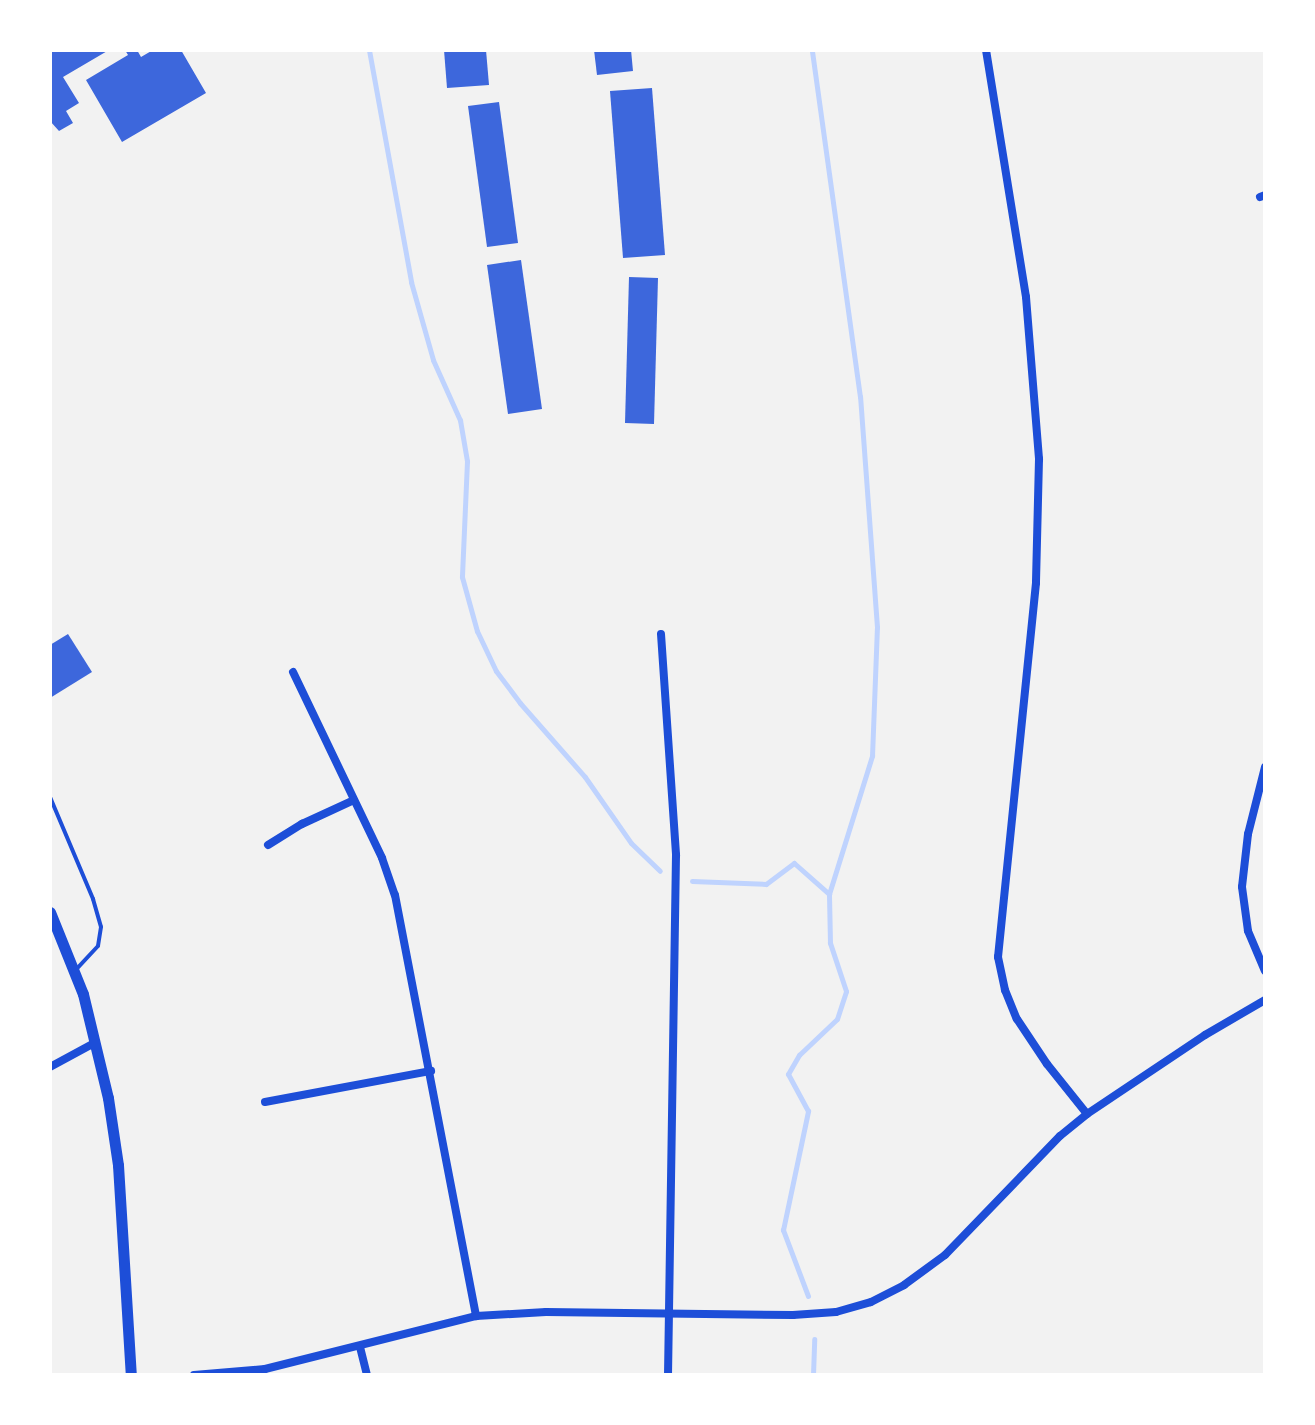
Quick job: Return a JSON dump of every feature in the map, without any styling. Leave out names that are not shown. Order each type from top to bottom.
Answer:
[{"type":"street","points":[[986,50],[1026,297],[1039,459],[1036,583],[998,957],[1005,990],[1017,1019],[1047,1064],[1087,1114]]},
{"type":"street","points":[[661,634],[676,855],[668,1375]]},
{"type":"street","points":[[293,672],[395,895],[476,1316]]},
{"type":"street","points":[[1265,767],[1248,834],[1242,887],[1248,931],[1265,971]]},
{"type":"street","points":[[268,845],[302,824],[354,800]]},
{"type":"street","points":[[50,912],[75,971],[96,1042],[118,1165],[131,1375]]},
{"type":"street","points":[[194,1375],[265,1369],[476,1316],[546,1312],[793,1315],[836,1312],[888,1294],[945,1255],[1060,1136],[1087,1114],[1205,1035],[1265,1000]]},
{"type":"street","points":[[50,1067],[96,1042]]},
{"type":"street","points":[[265,1102],[431,1071]]},
{"type":"street","points":[[360,1347],[367,1375]]},
{"type":"lane","points":[[50,797],[93,899],[101,927],[98,946],[75,971]]},
{"type":"building","points":[[50,50],[109,50],[63,77],[79,103],[66,111],[73,123],[59,131],[50,121]]},
{"type":"building","points":[[125,50],[137,50],[141,57],[153,50],[181,50],[206,93],[122,142],[86,80],[128,55]]},
{"type":"building","points":[[444,50],[486,50],[489,85],[447,88]]},
{"type":"building","points":[[594,50],[631,50],[633,71],[597,75]]},
{"type":"building","points":[[652,88],[665,255],[623,258],[610,91]]},
{"type":"building","points":[[499,102],[518,243],[487,247],[468,106]]},
{"type":"building","points":[[521,260],[542,409],[508,414],[487,265]]},
{"type":"building","points":[[629,277],[658,278],[654,424],[625,423]]},
{"type":"building","points":[[68,634],[92,672],[50,698],[50,645]]},
{"type":"waterway","points":[[369,50],[411,282],[433,360],[460,420],[467,461],[462,577],[477,631],[496,671],[520,703],[585,777],[631,843],[660,871]]},
{"type":"waterway","points":[[808,1296],[783,1230],[808,1111],[788,1074],[799,1055],[837,1019],[846,991],[830,943],[829,894],[872,756],[877,627],[860,397],[812,50]]},
{"type":"waterway","points":[[692,881],[766,884],[794,863],[829,894]]},
{"type":"waterway","points":[[813,1375],[814,1339]]}]
